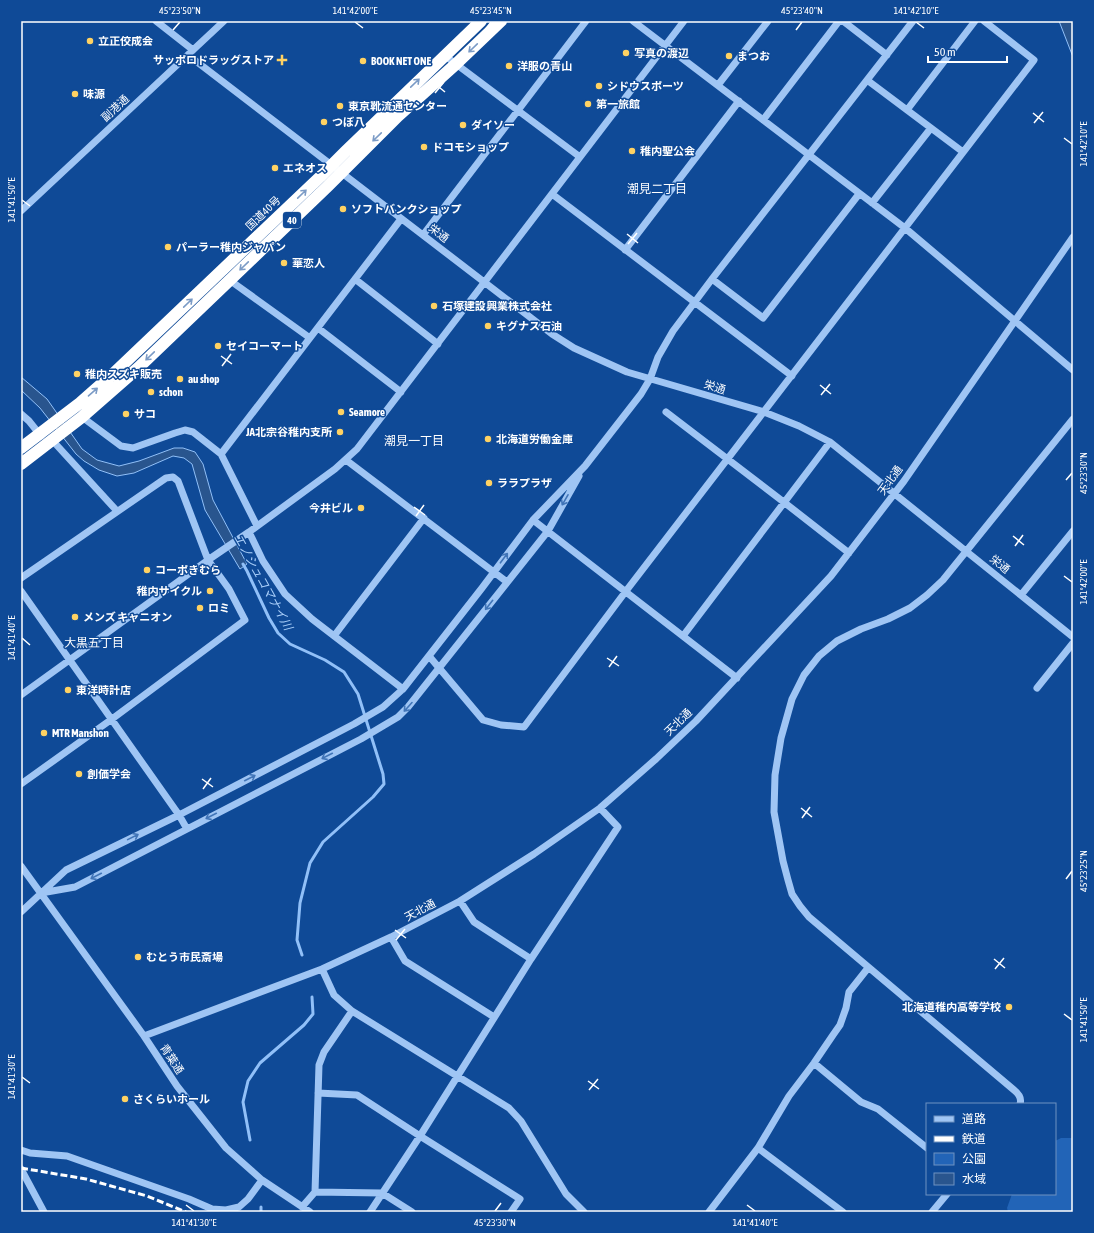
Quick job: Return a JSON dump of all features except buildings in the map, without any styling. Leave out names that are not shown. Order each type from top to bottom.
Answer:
[{"type":"highway","name":"国道40号","points":[[82,417],[138,368],[331,165],[481,21]]},
{"type":"highway","name":"国道40号","points":[[21,448],[80,403],[341,173],[398,116],[501,21]]},
{"type":"highway","name":"40","points":[[21,464],[82,417]]},
{"type":"street","name":"栄通","points":[[156,21],[190,53],[341,173],[552,334],[574,348],[627,372],[764,412],[799,426],[830,442],[1073,637]]},
{"type":"street","name":"副港通","points":[[21,211],[224,21]]},
{"type":"street","points":[[423,235],[586,21]]},
{"type":"street","points":[[633,21],[904,228],[1073,370]]},
{"type":"street","points":[[21,695],[247,533],[346,460],[357,449],[684,21]]},
{"type":"street","points":[[718,85],[768,21]]},
{"type":"street","points":[[763,120],[839,21]]},
{"type":"street","points":[[843,21],[887,55]]},
{"type":"street","points":[[21,912],[66,870],[179,815],[354,724],[392,700],[404,688],[533,520],[585,466],[641,394],[650,379],[658,357],[672,331],[913,21]]},
{"type":"street","points":[[907,110],[975,21]]},
{"type":"street","points":[[429,656],[483,720],[501,726],[524,727],[626,591],[1034,60],[984,21]]},
{"type":"street","points":[[444,55],[580,157]]},
{"type":"street","points":[[867,80],[963,152]]},
{"type":"street","points":[[625,250],[739,101]]},
{"type":"street","points":[[872,203],[931,128]]},
{"type":"street","points":[[552,194],[792,376]]},
{"type":"street","points":[[712,278],[763,318],[859,194]]},
{"type":"street","points":[[221,454],[401,219]]},
{"type":"street","name":"天北通","points":[[144,1036],[322,969],[391,937],[460,901],[534,854],[600,808],[656,759],[737,678],[812,597],[849,553],[895,494],[1073,237]]},
{"type":"street","points":[[224,276],[310,338]]},
{"type":"street","points":[[355,279],[438,344]]},
{"type":"street","points":[[318,328],[402,392]]},
{"type":"street","points":[[666,412],[849,553]]},
{"type":"street","points":[[21,414],[39,434],[53,440],[117,511]]},
{"type":"street","points":[[82,417],[121,446],[133,448],[185,430],[193,432],[221,454],[256,526]]},
{"type":"street","points":[[1020,1103],[1021,1098],[1014,1090],[808,917],[792,894],[783,862],[774,812],[775,775],[780,738],[792,699],[804,675],[819,656],[837,641],[910,608],[927,595],[943,580],[1073,419]]},
{"type":"street","points":[[683,636],[830,442]]},
{"type":"street","points":[[346,460],[507,582]]},
{"type":"street","points":[[41,893],[76,887],[384,726],[398,717],[408,707],[548,531],[585,466]]},
{"type":"street","points":[[21,578],[166,478],[173,477],[178,481],[208,560],[229,589],[245,620],[112,719],[21,784]]},
{"type":"street","points":[[334,636],[424,518]]},
{"type":"street","points":[[533,520],[737,678]]},
{"type":"street","points":[[1021,595],[1073,531]]},
{"type":"street","points":[[247,533],[263,561],[285,594],[312,620],[404,688]]},
{"type":"street","points":[[21,591],[179,815],[187,829]]},
{"type":"street","points":[[1037,688],[1073,643]]},
{"type":"street","points":[[370,1212],[420,1136],[531,959],[618,828],[600,808]]},
{"type":"street","name":"青葉通","points":[[21,866],[144,1036],[177,1086],[226,1148],[262,1180],[310,1212]]},
{"type":"street","points":[[460,901],[474,922],[531,959]]},
{"type":"street","points":[[391,937],[405,961],[494,1017]]},
{"type":"street","points":[[709,1212],[758,1148],[789,1096],[840,1025],[846,1008],[849,992],[868,968]]},
{"type":"street","points":[[322,969],[334,995],[352,1011],[509,1108],[521,1121],[566,1194],[584,1212]]},
{"type":"street","points":[[302,1207],[316,1192],[319,1065],[324,1052],[352,1011]]},
{"type":"street","points":[[814,1063],[860,1102],[878,1109],[926,1147]]},
{"type":"street","points":[[318,1094],[357,1095],[520,1198],[511,1212]]},
{"type":"street","points":[[758,1148],[843,1212]]},
{"type":"street","points":[[21,1150],[30,1153],[67,1156],[189,1199],[212,1209],[226,1210],[239,1207],[248,1199],[262,1180]]},
{"type":"street","points":[[21,1169],[24,1181],[44,1212]]},
{"type":"street","points":[[316,1192],[382,1193],[412,1212]]},
{"type":"street","points":[[932,1212],[946,1195]]},
{"type":"green space","points":[[1061,1138],[1073,1138],[1073,1212],[1008,1212],[1007,1208],[1012,1195],[1056,1195],[1056,1140]]},
{"type":"water","points":[[1059,21],[1073,21],[1073,57]]},
{"type":"water","points":[[21,377],[47,399],[82,449],[97,460],[119,466],[139,461],[174,448],[183,448],[195,452],[203,464],[213,500],[247,564],[240,569],[205,510],[192,464],[184,458],[173,456],[134,473],[117,476],[99,470],[76,454],[40,408],[21,390]]},
{"type":"waterway","name":"エノシュコマナイ川","points":[[243,564],[269,618],[278,633],[290,644],[325,660],[344,672],[358,694],[383,774],[384,784],[373,797],[323,842],[310,863],[300,903],[297,940],[302,955]]},
{"type":"waterway","name":"エノシュコマナイ川","points":[[250,1140],[243,1102],[248,1081],[260,1063],[304,1025],[313,1014],[312,997]]},
{"type":"waterway","name":"エノシュコマナイ川","points":[[261,1207],[261,1212]]},
{"type":"railway","points":[[21,1168],[86,1179],[147,1196],[186,1212]]},
{"type":"place","name":"立正佼成会","points":[[90,41]]},
{"type":"place","name":"写真の渡辺","points":[[626,53]]},
{"type":"place","name":"まつお","points":[[729,56]]},
{"type":"place","name":"サッポロドラッグストア","points":[[282,60]]},
{"type":"place","name":"BOOK NET ONE","points":[[363,61]]},
{"type":"place","name":"洋服の青山","points":[[509,66]]},
{"type":"place","name":"シドウスポーツ","points":[[599,86]]},
{"type":"place","name":"味源","points":[[75,94]]},
{"type":"place","name":"第一旅館","points":[[588,104]]},
{"type":"place","name":"東京靴流通センター","points":[[340,106]]},
{"type":"place","name":"つぼ八","points":[[324,122]]},
{"type":"place","name":"ダイソー","points":[[463,125]]},
{"type":"place","name":"ドコモショップ","points":[[424,147]]},
{"type":"place","name":"稚内聖公会","points":[[632,151]]},
{"type":"place","name":"エネオス","points":[[275,168]]},
{"type":"place","name":"ソフトバンクショップ","points":[[343,209]]},
{"type":"place","name":"パーラー稚内ジャパン","points":[[168,247]]},
{"type":"place","name":"華恋人","points":[[284,263]]},
{"type":"place","name":"石塚建設興業株式会社","points":[[434,306]]},
{"type":"place","name":"キグナス石油","points":[[488,326]]},
{"type":"place","name":"セイコーマート","points":[[218,346]]},
{"type":"place","name":"稚内スズキ販売","points":[[77,374]]},
{"type":"place","name":"au shop","points":[[180,379]]},
{"type":"place","name":"schon","points":[[151,392]]},
{"type":"place","name":"Seamore","points":[[341,412]]},
{"type":"place","name":"サコ","points":[[126,414]]},
{"type":"place","name":"JA北宗谷稚内支所","points":[[340,432]]},
{"type":"place","name":"北海道労働金庫","points":[[488,439]]},
{"type":"place","name":"ララプラザ","points":[[489,483]]},
{"type":"place","name":"今井ビル","points":[[361,508]]},
{"type":"place","name":"コーポきむら","points":[[147,570]]},
{"type":"place","name":"稚内サイクル","points":[[210,591]]},
{"type":"place","name":"ロミ","points":[[200,608]]},
{"type":"place","name":"メンズ キャニオン","points":[[75,617]]},
{"type":"place","name":"東洋時計店","points":[[68,690]]},
{"type":"place","name":"MTR Manshon","points":[[44,733]]},
{"type":"place","name":"創価学会","points":[[79,774]]},
{"type":"place","name":"むとう市民斎場","points":[[138,957]]},
{"type":"place","name":"北海道稚内高等学校","points":[[1009,1007]]},
{"type":"place","name":"さくらいホール","points":[[125,1099]]},
{"type":"district","name":"潮見二丁目","points":[[657,189]]},
{"type":"district","name":"潮見一丁目","points":[[414,441]]},
{"type":"district","name":"大黒五丁目","points":[[94,643]]}]
